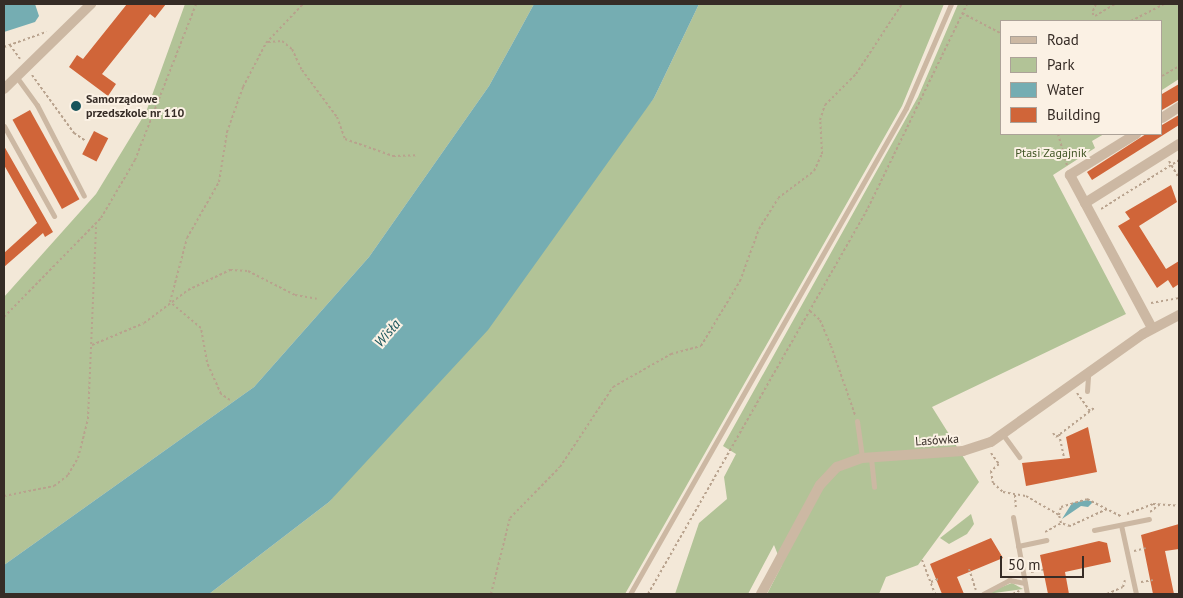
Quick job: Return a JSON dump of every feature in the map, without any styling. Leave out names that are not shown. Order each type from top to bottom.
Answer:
[{"type":"street","points":[[4,90],[28,70],[90,4]]},
{"type":"street","points":[[1163,117],[1179,107]]},
{"type":"street","points":[[1134,135],[1070,175],[1152,328]]},
{"type":"street","points":[[1085,203],[1179,144]]},
{"type":"street","name":"Lasówka","points":[[760,594],[820,485],[836,467],[867,457],[963,451],[1004,436],[1152,328],[1179,315]]},
{"type":"lane","points":[[630,594],[906,108],[951,4]]},
{"type":"lane","points":[[18,79],[37,105],[84,196]]},
{"type":"lane","points":[[4,126],[54,216]]},
{"type":"lane","points":[[1087,391],[1088,376]]},
{"type":"lane","points":[[857,422],[874,487]]},
{"type":"lane","points":[[1004,436],[1019,457]]},
{"type":"lane","points":[[1013,517],[1027,594]]},
{"type":"lane","points":[[1094,530],[1150,519]]},
{"type":"lane","points":[[1121,525],[1136,594]]},
{"type":"lane","points":[[1018,546],[1046,540]]},
{"type":"lane","points":[[982,594],[1009,580],[1025,583]]},
{"type":"path","points":[[4,317],[96,225],[135,160],[196,4]]},
{"type":"path","points":[[170,302],[187,238],[219,182],[227,132],[243,87],[266,43],[302,4]]},
{"type":"path","points":[[490,594],[510,518],[560,467],[613,387],[671,354],[701,346],[740,281],[759,229],[778,198],[814,171],[822,154],[820,120],[825,105],[856,74],[902,4]]},
{"type":"path","points":[[648,594],[868,208],[967,4]]},
{"type":"path","points":[[1096,4],[1092,13],[1095,16],[1115,4]]},
{"type":"path","points":[[1133,20],[1164,4]]},
{"type":"path","points":[[962,14],[1000,33]]},
{"type":"path","points":[[4,47],[48,31]]},
{"type":"path","points":[[266,43],[282,41],[292,49],[302,70],[337,117],[345,139],[393,156],[417,155]]},
{"type":"path","points":[[10,45],[74,133],[86,141]]},
{"type":"path","points":[[1163,75],[1179,66]]},
{"type":"path","points":[[1058,135],[1070,175]]},
{"type":"path","points":[[1164,154],[1179,178]]},
{"type":"path","points":[[1092,214],[1179,160]]},
{"type":"path","points":[[4,496],[54,486],[73,467],[86,431],[87,361],[92,345],[96,225]]},
{"type":"path","points":[[92,345],[144,323],[170,302],[205,280],[238,270],[262,276],[296,295],[317,299]]},
{"type":"path","points":[[170,302],[201,328],[207,362],[221,394],[230,400]]},
{"type":"path","points":[[810,311],[820,320],[857,422]]},
{"type":"path","points":[[1077,393],[1090,411]]},
{"type":"path","points":[[1053,433],[1059,434],[1094,408]]},
{"type":"path","points":[[1059,434],[1064,458]]},
{"type":"path","points":[[991,453],[999,464],[991,470],[993,482],[1003,492],[1026,496],[1059,515]]},
{"type":"path","points":[[1107,509],[1070,526],[1061,523],[1059,515],[1061,507],[1078,500],[1094,500],[1122,517],[1153,504],[1179,506]]},
{"type":"path","points":[[1129,552],[1146,548]]},
{"type":"path","points":[[922,560],[935,594]]},
{"type":"path","points":[[1107,594],[1123,587],[1129,566]]},
{"type":"path","points":[[968,569],[982,594]]},
{"type":"path","points":[[1026,573],[1046,569]]},
{"type":"path","points":[[931,582],[939,579]]},
{"type":"path","points":[[1136,583],[1153,580]]},
{"type":"green space","points":[[185,4],[534,4],[489,86],[369,257],[254,387],[4,565],[4,297],[96,194],[146,112]]},
{"type":"green space","points":[[699,4],[944,4],[902,106],[625,594],[209,594],[329,502],[654,98]]},
{"type":"green space","name":"Ptasi Zagajnik","points":[[958,4],[1179,4],[1179,79],[1163,89],[1163,20],[1000,20],[1000,135],[1102,135],[1092,141],[1095,148],[1053,175],[1126,314],[932,407],[979,482],[918,565],[886,577],[879,594],[767,594],[782,565],[774,545],[748,594],[675,594],[699,523],[727,499],[724,477],[736,454],[723,446],[918,97]]},
{"type":"green space","points":[[971,514],[974,524],[967,534],[949,544],[940,538]]},
{"type":"green space","points":[[1012,583],[1023,589],[987,594],[991,591]]},
{"type":"water","points":[[4,4],[35,4],[39,16],[35,22],[4,32]]},
{"type":"water","name":"Wisła","points":[[534,4],[699,4],[654,98],[488,330],[329,502],[209,594],[4,594],[4,565],[254,387],[369,257],[489,86]]},
{"type":"water","points":[[1088,500],[1093,502],[1088,507],[1081,506],[1062,519],[1072,503]]},
{"type":"building","points":[[127,4],[166,4],[155,18],[150,14],[102,74],[116,84],[108,96],[69,67],[77,55],[83,59]]},
{"type":"building","points":[[1179,84],[1179,100],[1163,109],[1163,93]]},
{"type":"building","points":[[30,110],[79,199],[62,209],[13,120]]},
{"type":"building","points":[[1179,115],[1179,125],[1092,180],[1087,172],[1144,135],[1163,135],[1163,124]]},
{"type":"building","points":[[94,131],[108,138],[96,161],[82,154]]},
{"type":"building","points":[[4,146],[53,232],[45,237],[43,233],[4,267],[4,253],[37,223],[4,165]]},
{"type":"building","points":[[1171,185],[1177,202],[1139,226],[1166,269],[1179,261],[1179,284],[1173,288],[1168,280],[1157,288],[1118,226],[1130,219],[1125,212]]},
{"type":"building","points":[[1088,427],[1097,472],[1026,486],[1022,463],[1070,458],[1066,437]]},
{"type":"building","points":[[1179,524],[1179,549],[1165,551],[1174,594],[1153,594],[1141,535]]},
{"type":"building","points":[[991,538],[1003,558],[957,577],[964,594],[942,594],[930,564]]},
{"type":"building","points":[[1099,541],[1107,543],[1111,562],[1065,572],[1069,594],[1048,594],[1040,555]]},
{"type":"place","name":"Samorządowe przedszkole nr 110","points":[[76,106]]}]
